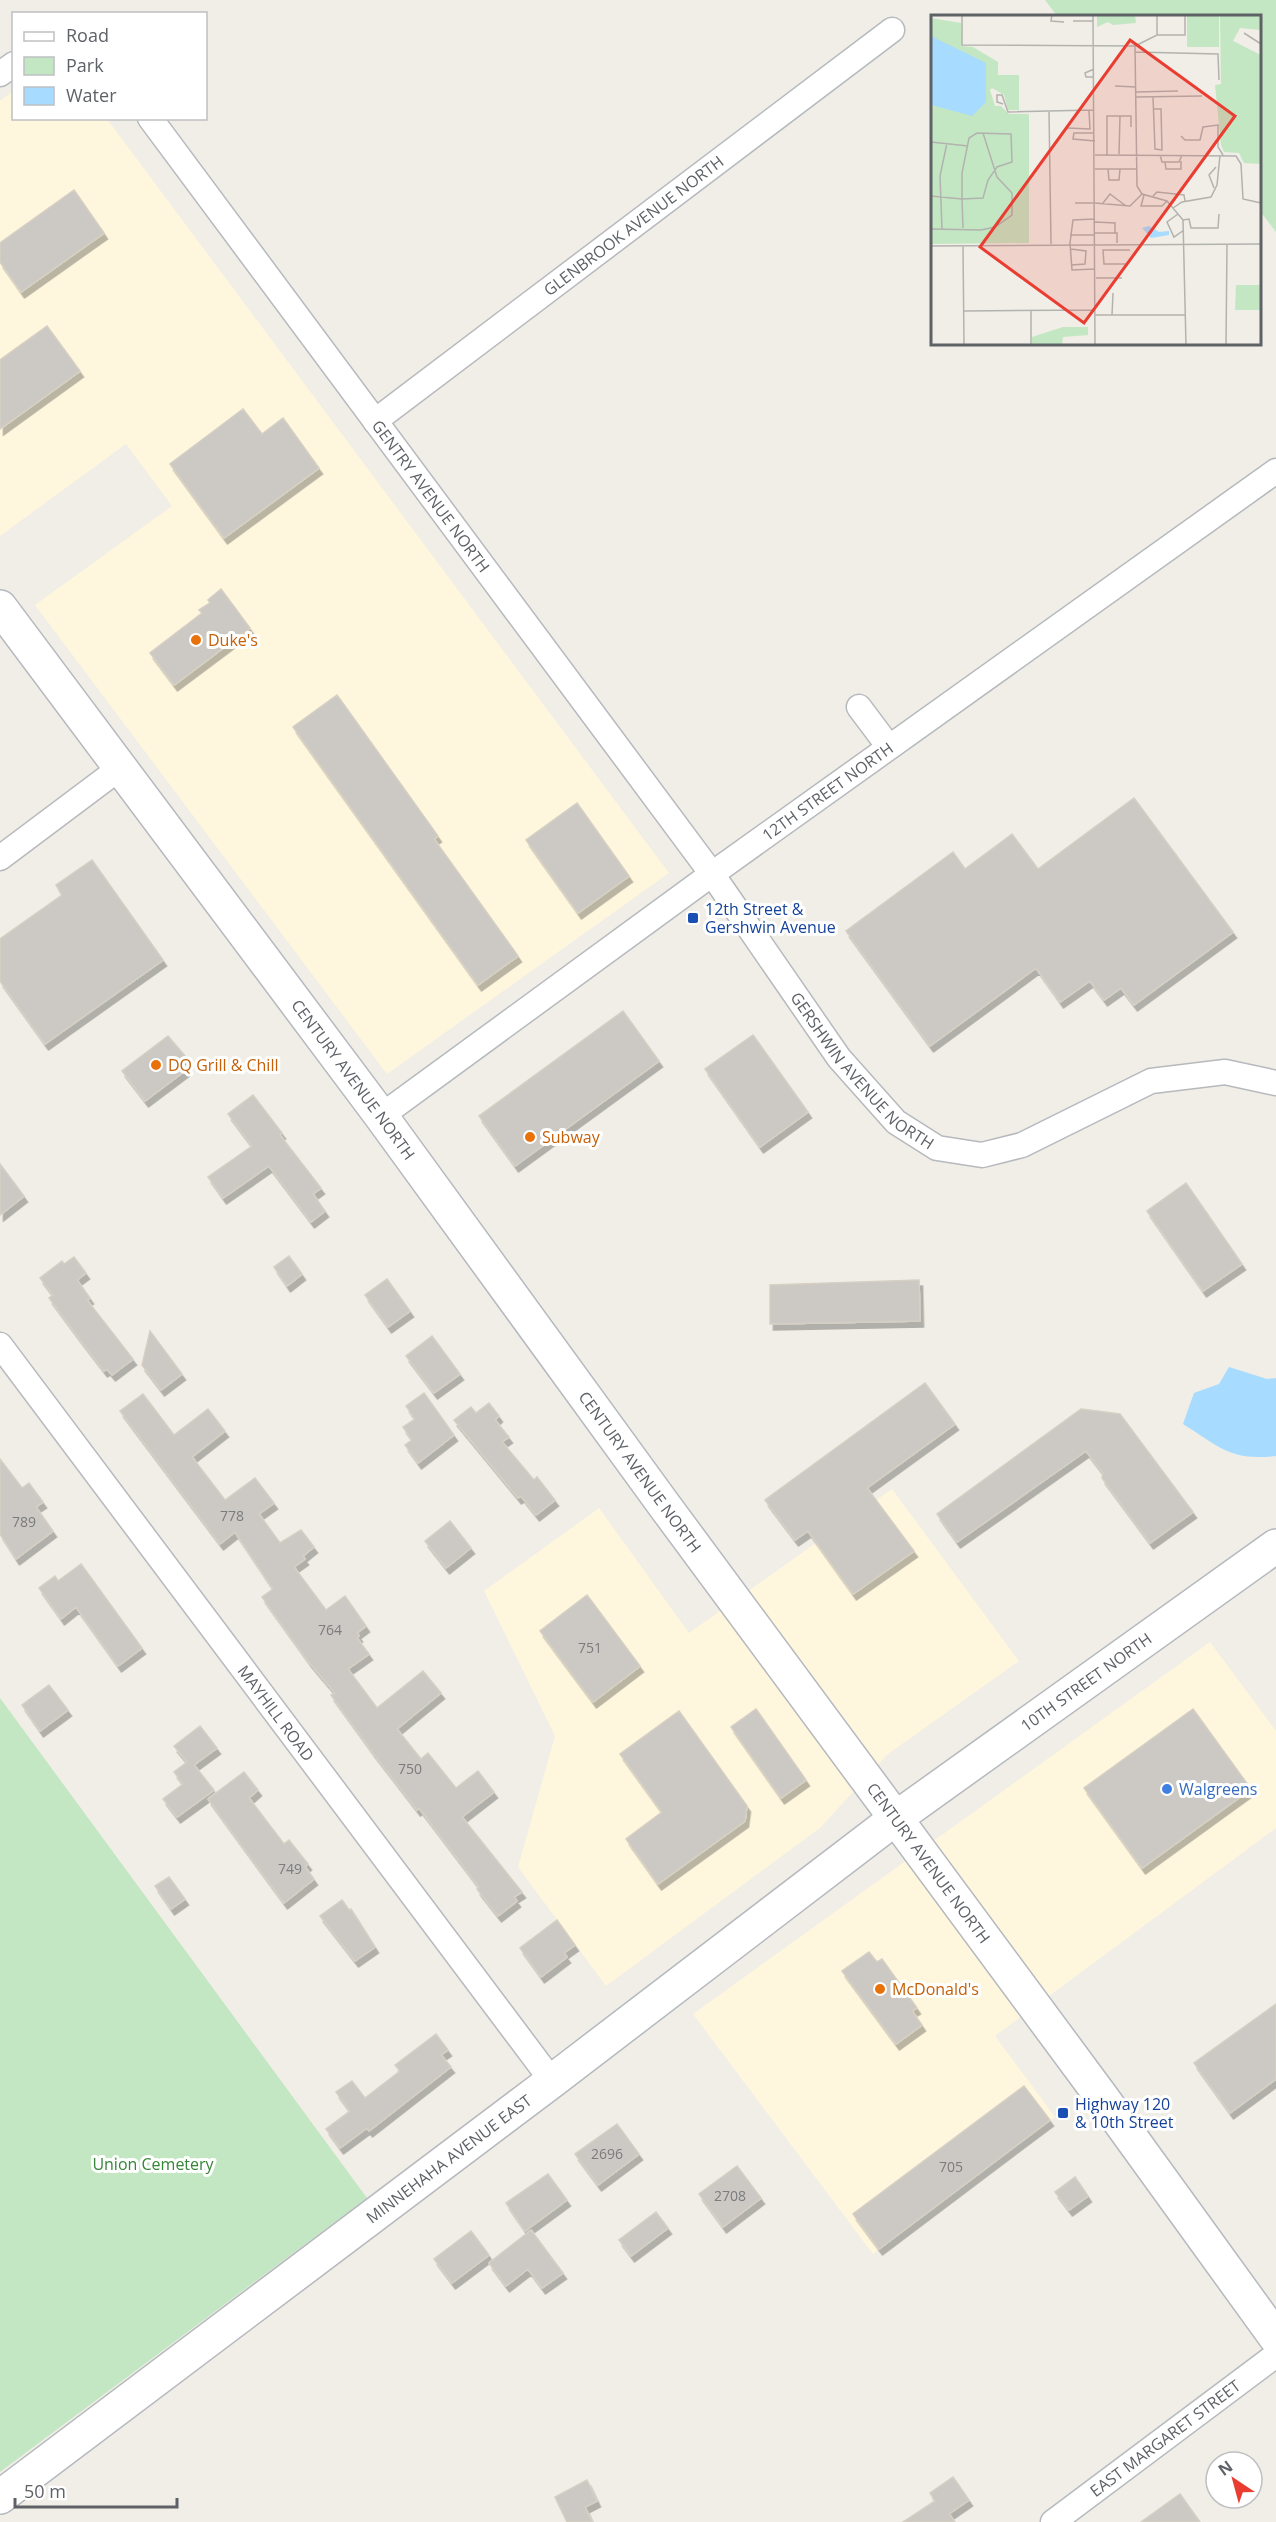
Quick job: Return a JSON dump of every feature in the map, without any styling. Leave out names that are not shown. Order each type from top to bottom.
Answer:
[{"type":"main road","name":"CENTURY AVENUE NORTH","points":[[0,608],[381,1116],[626,1454],[1101,2096],[1276,2338]]},
{"type":"main road","name":"10TH STREET NORTH","points":[[896,1818],[1276,1546]]},
{"type":"main road","name":"MINNEHAHA AVENUE EAST","points":[[0,2497],[552,2081],[896,1818]]},
{"type":"street","name":"GLENBROOK AVENUE NORTH","points":[[375,421],[892,30]]},
{"type":"street","name":"GENTRY AVENUE NORTH","points":[[151,120],[712,874]]},
{"type":"street","name":"12TH STREET NORTH","points":[[381,1116],[712,874],[1276,471]]},
{"type":"street","points":[[860,707],[889,747]]},
{"type":"street","points":[[0,858],[120,768]]},
{"type":"street","name":"GERSHWIN AVENUE NORTH","points":[[712,874],[839,1058],[896,1122],[938,1148],[982,1155],[1022,1145],[1151,1081],[1225,1072],[1276,1083]]},
{"type":"street","name":"MAYHILL ROAD","points":[[0,1345],[552,2081]]},
{"type":"street","name":"EAST MARGARET STREET","points":[[1053,2522],[1276,2355]]},
{"type":"shaded area","points":[[12,92],[12,120],[108,120],[669,873],[387,1074],[35,605],[172,506],[126,444],[0,536],[0,101]]},
{"type":"shaded area","points":[[892,1489],[1019,1661],[888,1754],[820,1828],[606,1986],[518,1867],[555,1736],[484,1591],[599,1508],[689,1633]]},
{"type":"shaded area","points":[[1210,1642],[1276,1731],[1276,1828],[995,2036],[1055,2117],[873,2254],[693,2014]]},
{"type":"green space","points":[[1045,0],[1276,0],[1276,232],[1261,212],[1261,15],[1056,15]]},
{"type":"green space","name":"Union Cemetery","points":[[0,1698],[367,2198],[0,2472]]},
{"type":"water","points":[[1229,1367],[1267,1379],[1276,1378],[1276,1456],[1236,1454],[1217,1446],[1183,1424],[1194,1393],[1219,1384]]},
{"type":"building","points":[[74,190],[104,233],[21,292],[0,262],[0,243]]},
{"type":"building","points":[[47,326],[80,371],[0,429],[0,360]]},
{"type":"building","points":[[243,409],[262,434],[283,418],[319,468],[224,538],[170,464]]},
{"type":"building","name":"Duke's","points":[[221,589],[250,628],[174,685],[150,653],[202,613],[199,610],[210,603],[208,600]]},
{"type":"building","points":[[337,695],[438,836],[434,839],[518,956],[478,985],[293,727]]},
{"type":"building","points":[[1134,798],[1233,932],[1134,1005],[1121,988],[1104,1000],[1090,981],[1060,1002],[1036,968],[930,1046],[846,931],[953,852],[965,869],[1012,834],[1038,869]]},
{"type":"building","points":[[577,803],[629,876],[578,913],[526,840]]},
{"type":"building","points":[[92,860],[163,960],[45,1044],[0,981],[0,939],[62,895],[56,885]]},
{"type":"building","points":[[623,1011],[659,1061],[515,1166],[479,1116]]},
{"type":"building","points":[[753,1035],[808,1112],[760,1147],[705,1069]]},
{"type":"building","name":"DQ Grill & Chill","points":[[168,1036],[185,1056],[179,1061],[186,1070],[145,1101],[122,1071]]},
{"type":"building","points":[[253,1095],[282,1133],[280,1135],[321,1188],[313,1194],[325,1211],[311,1222],[269,1166],[223,1198],[208,1177],[252,1146],[228,1114]]},
{"type":"building","points":[[0,1164],[24,1196],[0,1215]]},
{"type":"building","points":[[1186,1183],[1242,1264],[1203,1291],[1147,1211]]},
{"type":"building","points":[[289,1256],[302,1274],[287,1286],[274,1267]]},
{"type":"building","points":[[74,1257],[86,1273],[77,1280],[90,1298],[87,1300],[133,1359],[112,1375],[107,1369],[104,1371],[49,1298],[53,1295],[40,1278],[62,1261],[64,1264]]},
{"type":"building","points":[[387,1279],[410,1311],[388,1327],[365,1295]]},
{"type":"building","points":[[919,1280],[920,1321],[770,1324],[770,1285]]},
{"type":"building","points":[[150,1331],[182,1374],[161,1390],[142,1365]]},
{"type":"building","points":[[432,1336],[460,1374],[434,1393],[406,1356]]},
{"type":"building","points":[[925,1383],[955,1424],[867,1488],[914,1551],[853,1594],[808,1531],[795,1540],[765,1500]]},
{"type":"building","points":[[424,1393],[454,1435],[418,1463],[405,1445],[412,1440],[403,1427],[415,1419],[406,1406]]},
{"type":"building","points":[[143,1394],[174,1435],[208,1409],[225,1431],[192,1457],[225,1500],[255,1478],[274,1503],[259,1514],[280,1543],[301,1530],[314,1547],[303,1556],[305,1559],[294,1567],[326,1610],[345,1596],[366,1626],[357,1633],[359,1636],[357,1638],[369,1654],[348,1669],[377,1708],[423,1671],[441,1693],[397,1729],[421,1759],[428,1753],[456,1788],[478,1771],[494,1792],[462,1817],[522,1892],[514,1897],[517,1901],[498,1916],[419,1808],[417,1810],[373,1753],[331,1695],[335,1693],[308,1661],[262,1597],[273,1589],[235,1532],[220,1544],[120,1411]]},
{"type":"building","points":[[489,1403],[499,1416],[495,1420],[509,1437],[502,1442],[534,1480],[537,1477],[555,1500],[536,1515],[521,1496],[518,1498],[454,1420],[471,1407],[476,1413]]},
{"type":"building","points":[[1081,1409],[1120,1414],[1193,1512],[1150,1543],[1102,1478],[1103,1473],[1086,1451],[957,1542],[937,1514]]},
{"type":"building","points":[[0,1459],[22,1488],[29,1483],[43,1502],[36,1507],[53,1531],[16,1559],[0,1534]]},
{"type":"building","points":[[450,1521],[471,1548],[446,1568],[425,1541]]},
{"type":"building","points":[[81,1564],[142,1648],[118,1666],[76,1607],[61,1619],[39,1588],[55,1576],[58,1581]]},
{"type":"building","points":[[587,1595],[640,1666],[593,1702],[540,1631]]},
{"type":"building","points":[[49,1685],[68,1710],[40,1731],[22,1705]]},
{"type":"building","points":[[756,1709],[806,1780],[781,1798],[731,1727]]},
{"type":"building","name":"Walgreens","points":[[1193,1709],[1251,1789],[1142,1868],[1084,1788]]},
{"type":"building","points":[[679,1711],[747,1806],[745,1821],[658,1884],[626,1839],[662,1812],[620,1754]]},
{"type":"building","points":[[200,1726],[217,1748],[194,1765],[214,1790],[177,1817],[163,1799],[183,1784],[174,1772],[187,1762],[174,1746]]},
{"type":"building","points":[[244,1772],[258,1790],[249,1798],[284,1844],[289,1840],[308,1864],[305,1867],[314,1879],[284,1903],[208,1799]]},
{"type":"building","points":[[169,1877],[185,1899],[171,1909],[155,1886]]},
{"type":"building","points":[[342,1900],[349,1910],[351,1909],[375,1947],[355,1961],[320,1916]]},
{"type":"building","points":[[557,1920],[575,1945],[564,1953],[567,1957],[541,1977],[520,1948]]},
{"type":"building","name":"McDonald's","points":[[869,1952],[877,1962],[882,1959],[917,2008],[912,2011],[922,2025],[896,2044],[842,1971]]},
{"type":"building","points":[[1276,2004],[1276,2079],[1230,2113],[1194,2063]]},
{"type":"building","points":[[436,2034],[448,2050],[441,2055],[451,2067],[369,2131],[367,2128],[340,2148],[326,2129],[350,2111],[336,2092],[352,2081],[365,2098],[400,2071],[395,2065]]},
{"type":"building","points":[[1024,2086],[1050,2120],[879,2249],[853,2214]]},
{"type":"building","points":[[617,2124],[639,2154],[598,2185],[575,2154]]},
{"type":"building","points":[[737,2166],[761,2198],[723,2227],[699,2194]]},
{"type":"building","points":[[548,2174],[567,2200],[525,2231],[506,2203]]},
{"type":"building","points":[[1075,2177],[1088,2196],[1069,2210],[1055,2192]]},
{"type":"building","points":[[656,2212],[668,2228],[631,2256],[619,2240]]},
{"type":"building","points":[[531,2230],[563,2273],[542,2288],[528,2269],[506,2286],[489,2263]]},
{"type":"building","points":[[471,2231],[489,2255],[452,2283],[434,2259]]},
{"type":"building","points":[[953,2477],[969,2500],[949,2514],[955,2522],[903,2522],[935,2501],[930,2493]]},
{"type":"building","points":[[587,2480],[597,2501],[585,2507],[592,2522],[567,2522],[555,2497]]},
{"type":"building","points":[[1180,2494],[1200,2522],[1141,2522]]},
{"type":"place","name":"Duke's","points":[[196,640]]},
{"type":"place","name":"12th Street & Gershwin Avenue","points":[[693,918]]},
{"type":"place","name":"DQ Grill & Chill","points":[[156,1065]]},
{"type":"place","name":"Subway","points":[[530,1137]]},
{"type":"place","name":"Walgreens","points":[[1167,1789]]},
{"type":"place","name":"McDonald's","points":[[880,1989]]},
{"type":"place","name":"Highway 120 & 10th Street","points":[[1063,2113]]}]
